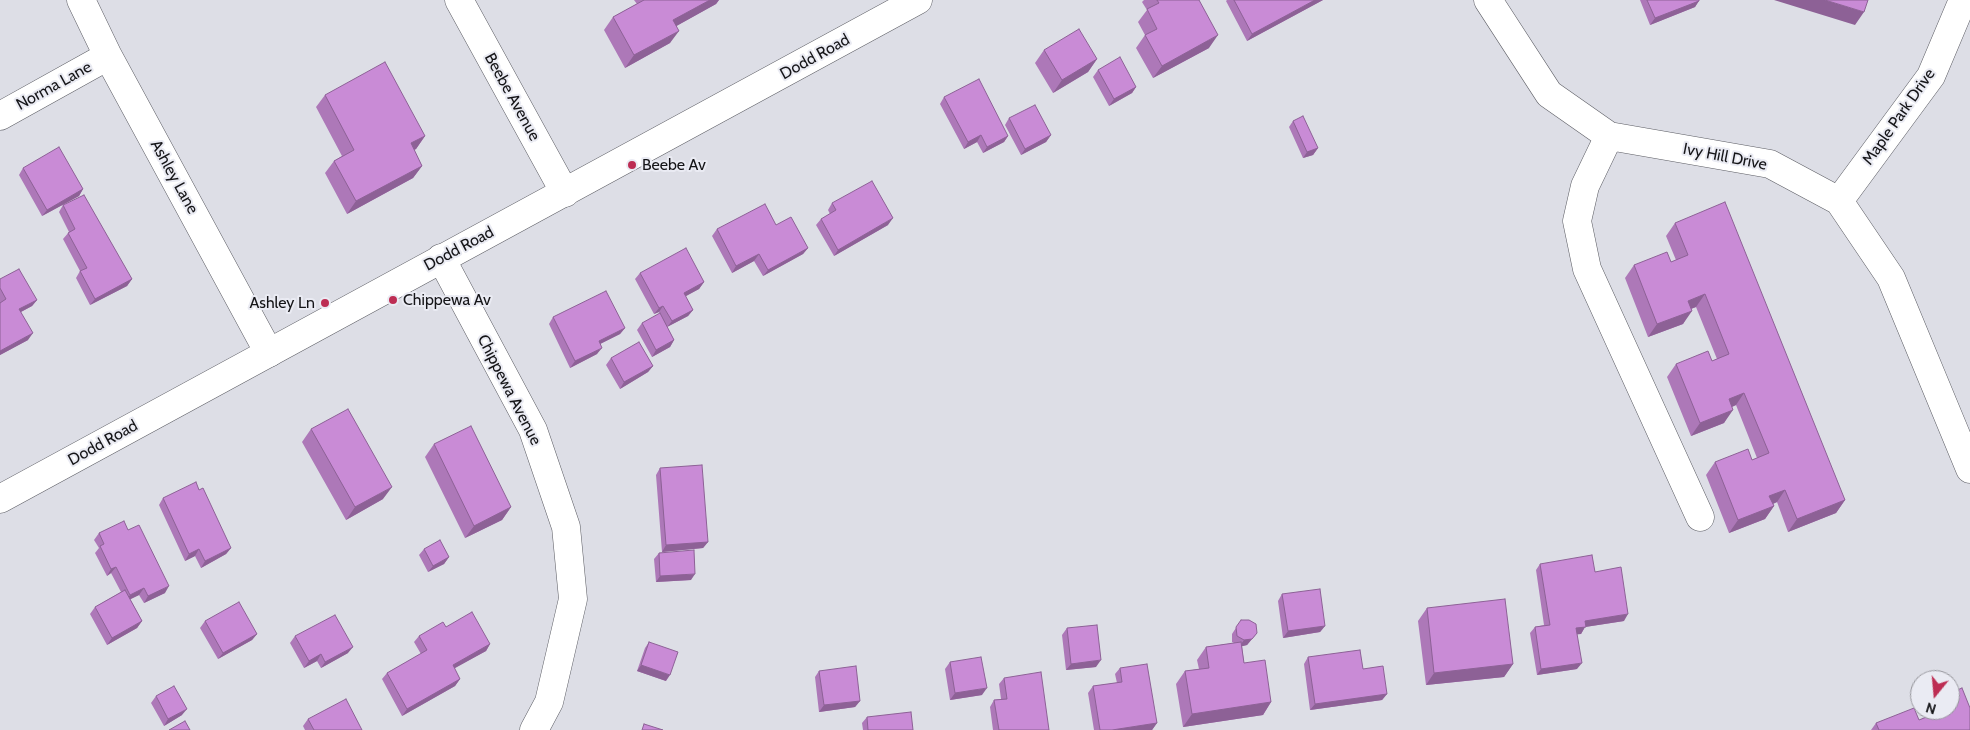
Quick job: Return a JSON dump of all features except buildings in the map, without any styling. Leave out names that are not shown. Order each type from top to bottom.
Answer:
[{"type":"street","name":"Ashley Lane","points":[[81,0],[108,56],[270,353]]},
{"type":"street","name":"Beebe Avenue","points":[[459,0],[565,193]]},
{"type":"street","name":"Dodd Road","points":[[0,499],[918,0]]},
{"type":"street","name":"Ivy Hill Drive","points":[[1488,0],[1550,94],[1609,136],[1770,164],[1839,201],[1892,278],[1970,469]]},
{"type":"street","name":"Maple Park Drive","points":[[1839,201],[1931,76],[1963,0]]},
{"type":"street","name":"Norma Lane","points":[[0,116],[108,56]]},
{"type":"street","points":[[1609,136],[1585,186],[1577,221],[1587,269],[1700,517]]},
{"type":"street","name":"Chippewa Avenue","points":[[441,258],[533,430],[566,527],[573,599],[549,702],[534,730]]},
{"type":"place","name":"Beebe Av","points":[[632,165]]},
{"type":"place","name":"Chippewa Av","points":[[393,300]]},
{"type":"place","name":"Ashley Ln","points":[[325,303]]}]
